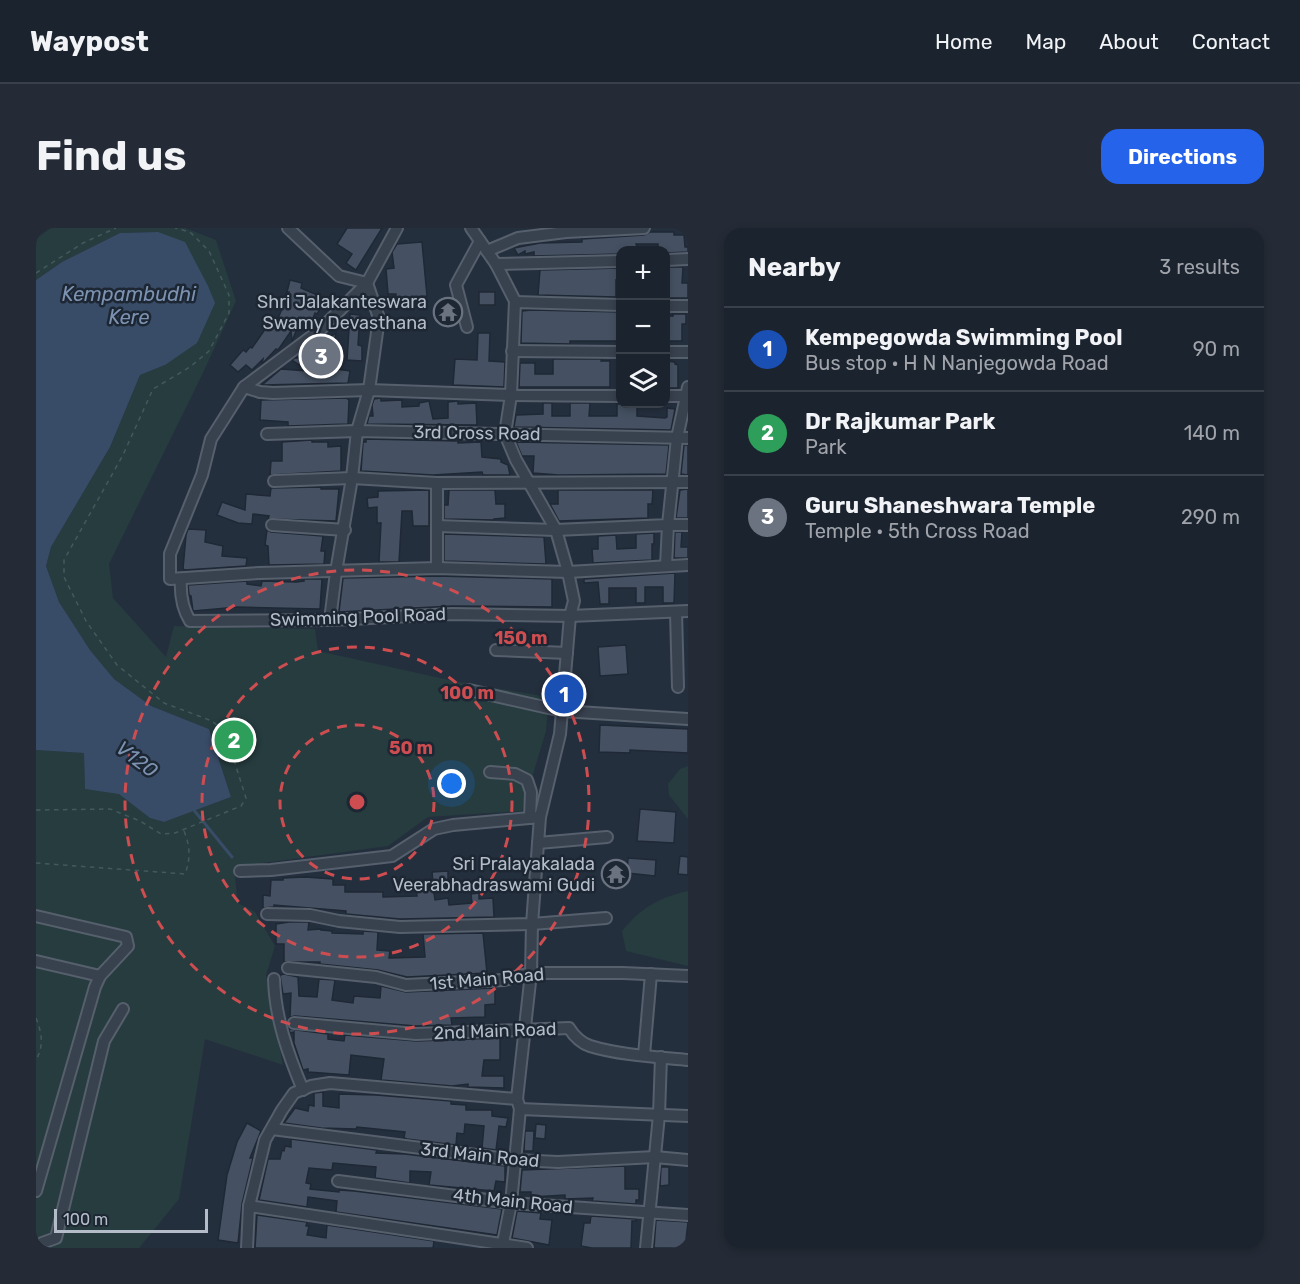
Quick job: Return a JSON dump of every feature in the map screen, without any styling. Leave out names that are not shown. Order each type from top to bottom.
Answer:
[{"type":"street","points":[[288,228],[339,276],[367,283]]},
{"type":"street","points":[[397,228],[367,283],[320,330],[244,387],[211,439],[202,476],[170,554],[170,579],[259,573],[437,568],[568,572],[688,565]]},
{"type":"street","points":[[471,228],[496,264],[515,302],[511,395],[505,434],[516,460],[555,530],[574,601],[570,616],[560,734],[535,817]]},
{"type":"street","points":[[487,251],[518,238],[558,230],[644,228]]},
{"type":"street","points":[[467,327],[456,285],[480,241]]},
{"type":"street","points":[[670,260],[688,259]]},
{"type":"street","points":[[496,264],[616,261]]},
{"type":"street","points":[[330,620],[336,572],[345,530],[357,431],[369,390],[379,318],[367,283]]},
{"type":"street","points":[[515,302],[616,305]]},
{"type":"street","points":[[670,306],[688,306]]},
{"type":"street","points":[[512,351],[616,352]]},
{"type":"street","points":[[670,352],[688,352]]},
{"type":"street","points":[[244,387],[273,393],[369,390],[616,396]]},
{"type":"street","points":[[666,566],[672,482],[682,438],[688,393],[670,395]]},
{"type":"street","name":"3rd Cross Road","points":[[267,434],[357,431],[682,438]]},
{"type":"street","points":[[274,482],[352,478],[437,483],[688,482]]},
{"type":"street","points":[[437,483],[437,568]]},
{"type":"street","points":[[272,525],[345,530]]},
{"type":"street","points":[[437,526],[555,530],[688,525]]},
{"type":"street","name":"Swimming Pool Road","points":[[181,579],[180,590],[189,621],[330,620],[452,614],[570,616],[688,611]]},
{"type":"street","points":[[676,612],[678,687]]},
{"type":"street","points":[[496,650],[567,653]]},
{"type":"street","points":[[469,690],[562,711],[688,719]]},
{"type":"street","points":[[490,772],[516,774],[527,780],[531,792],[538,843],[531,973],[515,1160],[511,1203],[502,1247]]},
{"type":"street","points":[[240,871],[272,870],[392,856],[434,829],[535,817]]},
{"type":"street","points":[[538,843],[607,837]]},
{"type":"street","points":[[267,914],[310,915],[339,921],[400,927],[532,924],[606,918]]},
{"type":"street","points":[[36,916],[126,937],[128,946],[100,976],[95,987],[36,1191]]},
{"type":"street","points":[[36,961],[100,976]]},
{"type":"street","name":"1st Main Road","points":[[288,968],[376,977],[406,985],[504,980],[531,973],[688,976]]},
{"type":"street","points":[[644,1055],[651,974]]},
{"type":"street","points":[[274,979],[275,1005],[279,1022],[303,1090]]},
{"type":"street","points":[[41,1248],[42,1243],[56,1238],[104,1041],[123,1008]]},
{"type":"street","name":"2nd Main Road","points":[[294,1023],[416,1034],[569,1028],[575,1037],[588,1045],[644,1055],[688,1059]]},
{"type":"street","points":[[646,1248],[659,1115],[661,1057]]},
{"type":"street","points":[[247,1248],[249,1206],[265,1140],[294,1093],[311,1086],[330,1083],[518,1104],[688,1116]]},
{"type":"street","name":"3rd Main Road","points":[[272,1129],[515,1160],[558,1162],[655,1157],[688,1160]]},
{"type":"street","name":"4th Main Road","points":[[338,1181],[511,1203],[688,1215]]},
{"type":"street","points":[[249,1206],[502,1247],[527,1248]]},
{"type":"path","points":[[36,273],[82,243],[116,228]]},
{"type":"path","points":[[36,810],[110,809],[140,821],[161,834],[175,834],[241,806],[246,798],[225,732],[212,721],[164,703],[117,665],[86,621],[64,577],[64,560],[123,455],[153,389],[190,367],[209,351],[229,313],[229,295],[209,251],[190,232],[176,228]]},
{"type":"path","points":[[36,863],[185,874],[189,865],[189,854],[184,830]]},
{"type":"path","points":[[36,1018],[42,1049],[36,1060]]},
{"type":"green space","points":[[51,228],[185,228],[216,240],[236,301],[109,564],[113,598],[166,657],[174,626],[315,629],[318,651],[458,682],[549,697],[546,731],[522,811],[428,817],[388,846],[263,863],[263,875],[235,877],[238,903],[255,912],[275,946],[266,975],[283,1065],[205,1039],[179,1199],[139,1248],[36,1248],[36,750],[84,753],[85,789],[119,793],[150,818],[164,822],[231,797],[209,729],[151,706],[114,679],[90,650],[59,602],[46,566],[51,547],[110,447],[140,375],[165,365],[158,232],[120,233],[62,262],[36,280],[36,239]]},
{"type":"green space","points":[[688,766],[688,819],[669,795],[668,784],[680,769]]},
{"type":"green space","points":[[688,891],[688,966],[626,951],[622,931],[637,916],[659,900]]},
{"type":"water","name":"Kempambudhi Kere","points":[[158,232],[185,242],[215,303],[197,343],[165,365],[140,375],[110,447],[51,547],[46,566],[59,602],[90,650],[114,679],[151,706],[209,729],[231,797],[164,822],[150,818],[119,794],[85,789],[84,753],[36,750],[36,280],[62,262],[120,233]]},
{"type":"building","points":[[347,228],[382,228],[356,270],[346,263],[352,254],[337,244]]},
{"type":"building","points":[[650,232],[674,232],[674,235],[684,235],[688,252],[670,253],[670,246],[636,244],[637,246],[616,246],[616,254],[534,256],[534,252],[525,254],[525,251],[518,255],[514,248],[540,243],[582,242],[582,239],[644,235]]},
{"type":"building","points":[[422,242],[427,296],[396,298],[396,294],[388,294],[386,269],[394,268],[392,252],[397,244]]},
{"type":"building","points":[[670,267],[683,267],[682,283],[688,283],[688,298],[670,298]]},
{"type":"building","points":[[616,268],[616,297],[538,295],[540,270]]},
{"type":"building","points":[[290,280],[302,283],[301,288],[329,300],[325,308],[322,306],[317,314],[315,313],[309,329],[299,324],[292,341],[291,331],[278,350],[276,349],[262,364],[263,359],[252,370],[246,365],[238,372],[230,365],[243,350],[246,352],[250,347],[252,348],[268,325],[274,328],[289,292],[287,292]]},
{"type":"building","points":[[479,292],[495,292],[495,305],[479,305]]},
{"type":"building","points":[[522,311],[616,312],[616,341],[570,341],[570,344],[521,343]]},
{"type":"building","points":[[350,314],[360,315],[358,345],[362,346],[362,361],[347,360]]},
{"type":"building","points":[[673,314],[686,314],[686,324],[682,324],[682,341],[670,341],[670,316]]},
{"type":"building","points":[[336,333],[330,368],[350,371],[348,383],[262,385],[281,369],[308,371],[292,360],[324,356],[308,350]]},
{"type":"building","points":[[478,333],[490,333],[489,361],[505,362],[504,387],[453,385],[455,359],[477,360]]},
{"type":"building","points":[[553,359],[610,361],[610,387],[519,387],[520,363],[535,363],[535,374],[553,374]]},
{"type":"building","points":[[670,361],[678,365],[678,388],[670,388]]},
{"type":"building","points":[[346,398],[349,400],[348,424],[288,426],[288,422],[260,420],[261,400]]},
{"type":"building","points":[[381,398],[381,401],[402,400],[402,407],[419,406],[419,403],[429,401],[433,419],[448,418],[448,402],[476,403],[477,425],[367,424],[369,416],[373,416],[374,399]]},
{"type":"building","points":[[543,403],[552,403],[552,416],[570,416],[570,403],[590,403],[589,416],[617,416],[617,408],[637,408],[637,416],[665,418],[667,408],[675,409],[671,430],[514,427],[516,415],[543,414]]},
{"type":"building","points":[[366,439],[481,442],[482,457],[501,459],[501,462],[508,465],[510,475],[483,475],[482,472],[433,475],[361,471],[363,442],[366,442]]},
{"type":"building","points":[[312,440],[312,442],[328,442],[328,447],[341,446],[341,471],[270,475],[271,461],[282,461],[282,442]]},
{"type":"building","points":[[516,442],[669,445],[666,474],[559,475],[533,473],[534,456],[522,456]]},
{"type":"building","points":[[684,445],[688,445],[688,475],[681,474]]},
{"type":"building","points":[[321,487],[321,489],[339,489],[336,521],[268,519],[269,516],[253,514],[252,524],[238,523],[217,515],[222,502],[245,510],[246,494],[270,496],[271,488]]},
{"type":"building","points":[[688,489],[688,518],[676,518],[680,490]]},
{"type":"building","points":[[429,490],[429,526],[413,526],[412,511],[402,511],[399,562],[379,562],[381,523],[377,523],[377,507],[368,508],[367,498],[378,497],[378,491]]},
{"type":"building","points":[[449,490],[495,490],[496,504],[505,504],[505,518],[494,520],[444,519],[444,505],[448,505]]},
{"type":"building","points":[[558,490],[653,490],[652,504],[648,504],[648,518],[559,521],[550,504],[558,504]]},
{"type":"building","points":[[188,529],[206,530],[205,542],[223,546],[222,556],[247,558],[246,566],[183,569]]},
{"type":"building","points":[[267,530],[323,536],[321,551],[325,551],[324,564],[269,565],[268,546],[265,545]]},
{"type":"building","points":[[675,532],[682,532],[681,547],[688,547],[688,558],[674,558]]},
{"type":"building","points":[[654,533],[652,560],[593,563],[592,549],[598,549],[598,536],[616,535],[617,549],[636,548],[636,534]]},
{"type":"building","points":[[444,534],[544,537],[546,564],[444,561]]},
{"type":"building","points":[[675,573],[674,603],[663,603],[663,587],[645,587],[645,603],[636,603],[636,588],[609,588],[609,604],[600,604],[598,582],[584,583],[584,579]]},
{"type":"building","points":[[437,576],[552,579],[552,607],[452,606],[339,612],[343,578]]},
{"type":"building","points":[[304,579],[322,579],[320,609],[238,607],[193,611],[188,585],[247,581],[247,584],[261,586],[262,581],[296,582],[304,581]]},
{"type":"building","points":[[626,645],[628,674],[600,676],[598,647]]},
{"type":"building","points":[[600,725],[688,729],[688,753],[630,750],[630,753],[599,752]]},
{"type":"building","points":[[640,809],[676,812],[674,843],[637,841]]},
{"type":"building","points":[[680,856],[688,857],[688,875],[678,874]]},
{"type":"building","points":[[628,858],[656,860],[655,876],[627,873]]},
{"type":"building","points":[[448,871],[448,881],[433,882],[432,872]]},
{"type":"building","points":[[305,877],[333,879],[333,885],[345,885],[345,892],[383,892],[383,897],[417,896],[416,888],[433,886],[435,900],[448,898],[449,905],[472,903],[471,894],[479,893],[479,899],[493,898],[494,917],[400,919],[346,914],[346,911],[274,905],[274,907],[263,908],[263,895],[270,896],[271,880]]},
{"type":"building","points":[[309,922],[308,930],[321,929],[332,931],[332,933],[378,932],[377,950],[390,951],[389,958],[425,957],[423,934],[483,933],[487,973],[407,977],[378,970],[320,964],[320,962],[284,962],[284,944],[276,944],[276,924]]},
{"type":"building","points":[[280,975],[298,977],[299,996],[317,997],[319,979],[335,980],[332,1000],[353,1003],[354,996],[380,998],[381,986],[406,992],[495,988],[495,1004],[485,1005],[485,1017],[451,1018],[452,1025],[416,1026],[290,1017],[291,993],[283,994]]},
{"type":"building","points":[[289,1029],[328,1034],[328,1039],[344,1041],[345,1035],[416,1041],[500,1038],[500,1060],[484,1060],[482,1076],[504,1076],[504,1088],[381,1080],[384,1059],[351,1055],[349,1075],[308,1072],[308,1069],[303,1070],[294,1043],[294,1032],[290,1033]]},
{"type":"building","points":[[323,1092],[323,1106],[339,1108],[339,1094],[376,1095],[451,1101],[451,1104],[466,1105],[466,1110],[492,1110],[492,1116],[508,1118],[506,1127],[499,1126],[496,1150],[482,1148],[484,1126],[465,1124],[464,1134],[457,1133],[456,1145],[407,1139],[404,1138],[405,1132],[357,1127],[356,1129],[321,1128],[284,1123],[295,1108],[308,1111],[309,1105],[314,1106],[314,1093]]},
{"type":"building","points":[[247,1123],[261,1131],[250,1158],[253,1158],[242,1204],[238,1243],[218,1240],[227,1175],[237,1142]]},
{"type":"building","points":[[536,1124],[546,1125],[545,1139],[535,1138]]},
{"type":"building","points":[[525,1131],[534,1131],[533,1151],[524,1151]]},
{"type":"building","points":[[291,1139],[377,1150],[376,1153],[405,1154],[505,1166],[505,1182],[496,1181],[494,1191],[429,1185],[431,1172],[410,1171],[410,1183],[375,1178],[376,1167],[333,1163],[332,1170],[309,1168],[306,1183],[311,1184],[310,1189],[354,1191],[502,1209],[497,1235],[336,1212],[337,1201],[308,1197],[307,1207],[259,1200],[268,1159],[280,1159],[285,1146],[291,1147]]},
{"type":"building","points":[[625,1166],[625,1189],[639,1189],[639,1200],[636,1200],[636,1204],[592,1201],[593,1198],[565,1199],[565,1195],[531,1197],[531,1192],[520,1192],[522,1170]]},
{"type":"building","points":[[661,1167],[669,1167],[669,1185],[660,1186]]},
{"type":"building","points":[[517,1211],[541,1213],[540,1219],[552,1220],[549,1245],[512,1238]]},
{"type":"building","points":[[257,1215],[307,1222],[306,1226],[309,1226],[307,1235],[326,1238],[327,1225],[434,1241],[433,1248],[255,1248]]},
{"type":"building","points":[[591,1216],[636,1219],[632,1221],[631,1248],[581,1246],[584,1223],[590,1223]]},
{"type":"building","points":[[656,1220],[688,1222],[685,1248],[654,1248]]},
{"type":"waterway","name":"V120","points":[[193,809],[232,857]]},
{"type":"place","name":"Shri Jalakanteswara Swamy Devasthana","points":[[448,312]]},
{"type":"place","name":"Guru Shaneshwara Temple","points":[[321,356]]},
{"type":"place","name":"Kempegowda Swimming Pool","points":[[564,694]]},
{"type":"place","name":"Dr Rajkumar Park","points":[[234,740]]},
{"type":"place","name":"Sri Pralayakalada Veerabhadraswami Gudi","points":[[616,874]]}]
